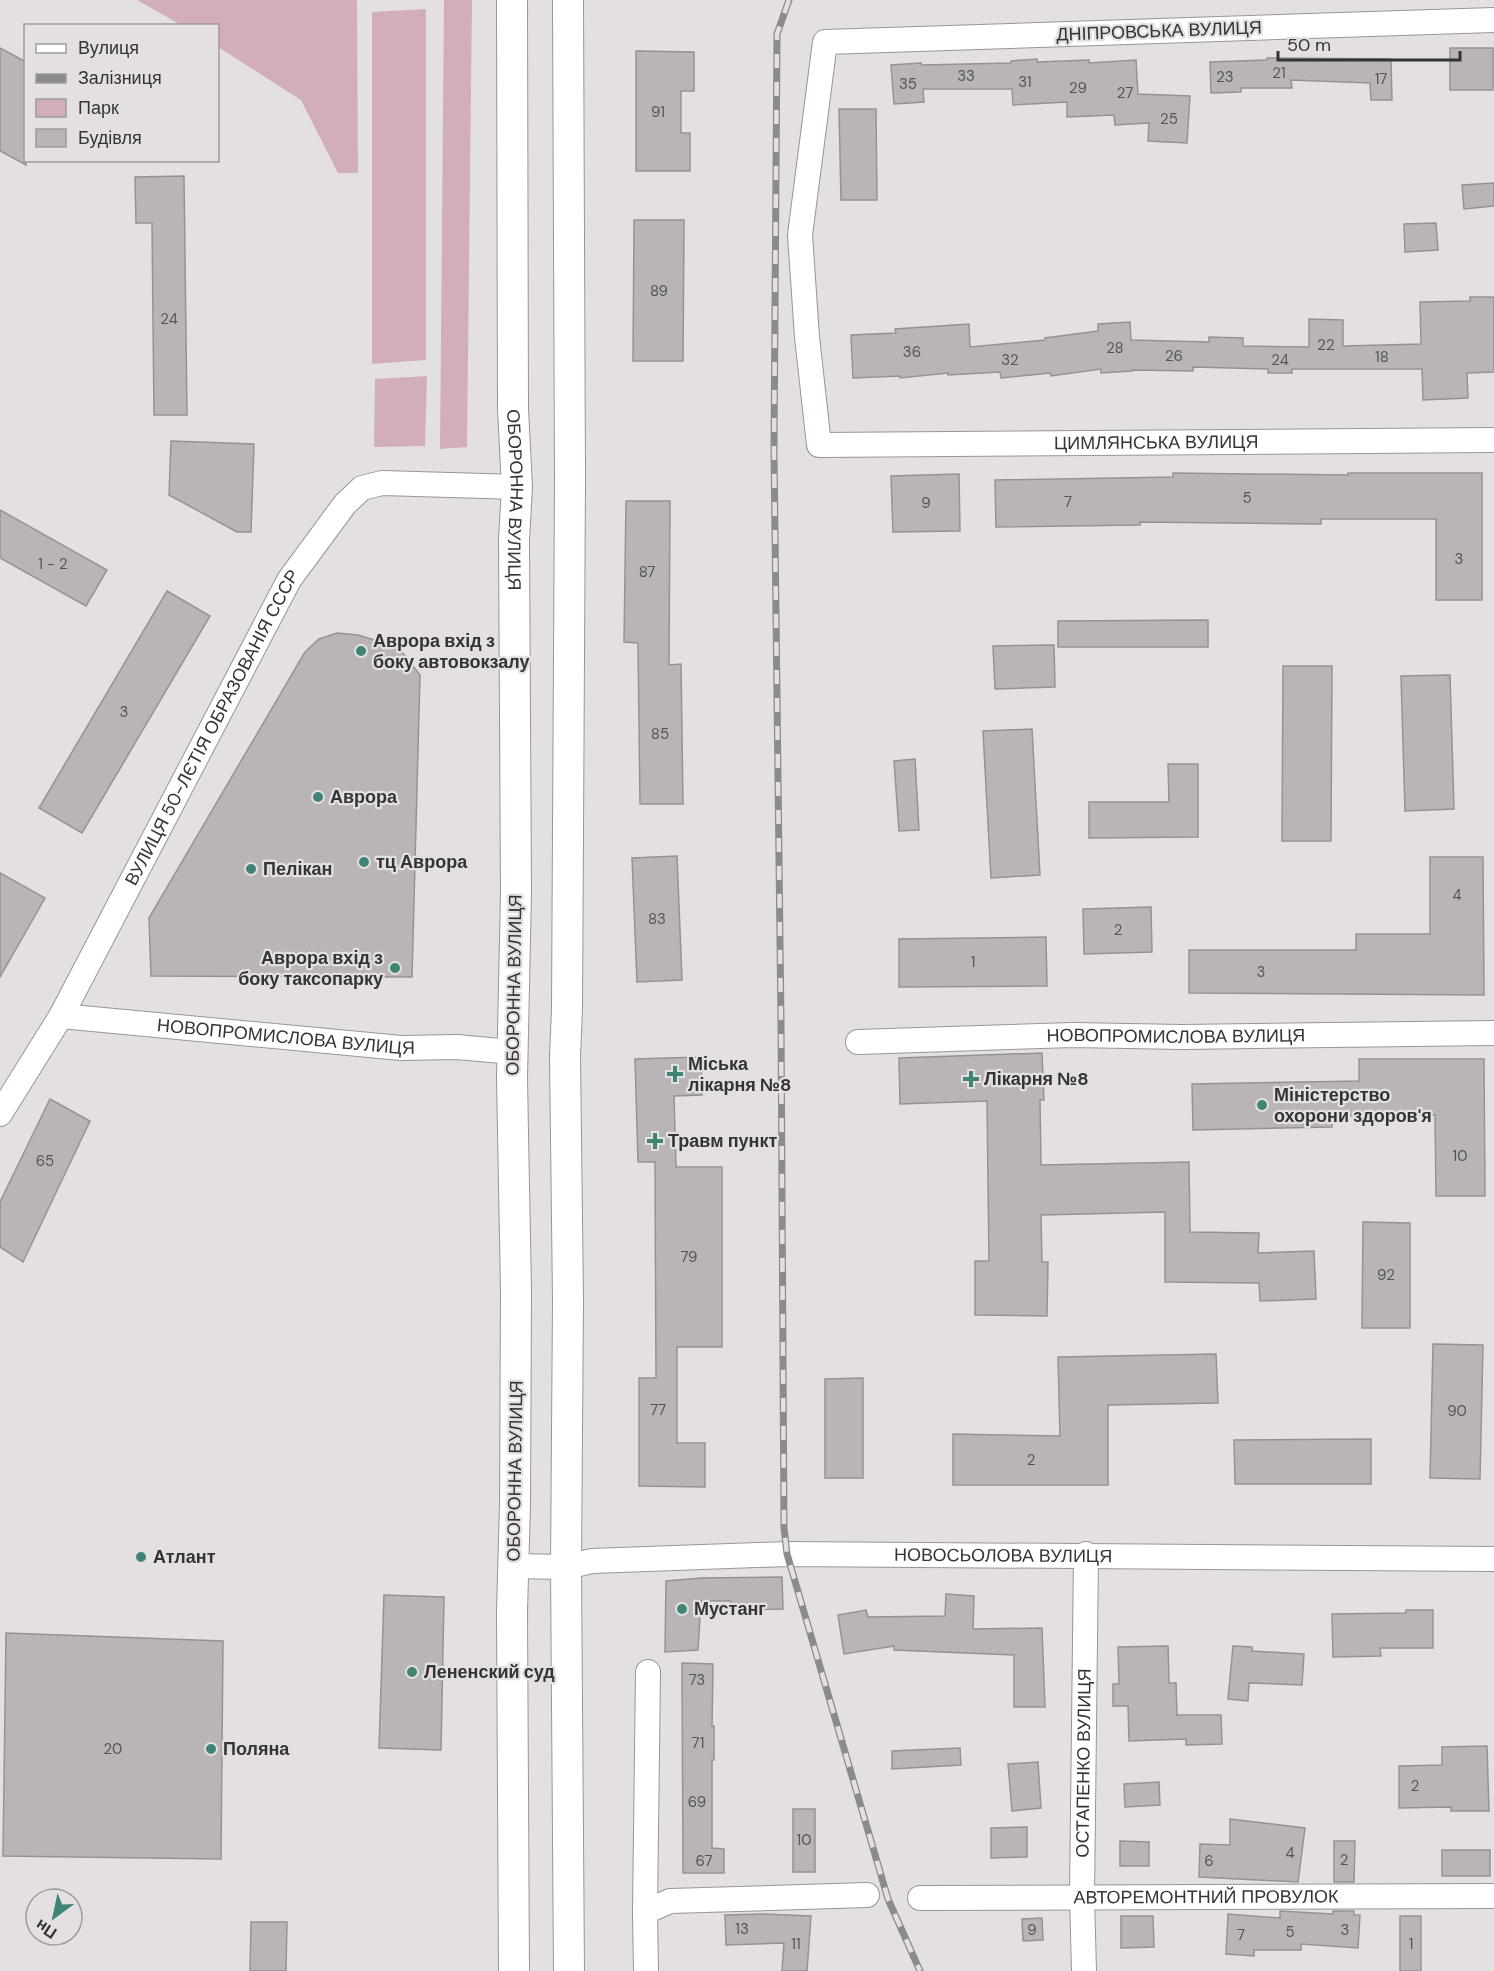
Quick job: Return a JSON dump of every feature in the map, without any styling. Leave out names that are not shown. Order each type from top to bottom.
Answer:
[{"type":"main road","name":"ОБОРОННА ВУЛИЦЯ","points":[[512,0],[513,409],[517,487],[514,540],[516,893],[512,1079],[516,1291],[512,1612],[514,1971]]},
{"type":"main road","points":[[568,0],[570,479],[565,1056],[568,1300],[566,1568],[569,1971]]},
{"type":"street","name":"ДНІПРОВСЬКА ВУЛИЦЯ","points":[[819,445],[807,337],[800,235],[825,42],[1494,20]]},
{"type":"street","name":"ЦИМЛЯНСЬКА ВУЛИЦЯ","points":[[819,445],[1494,440]]},
{"type":"street","name":"ВУЛИЦЯ 50-ЛЄТІЯ ОБРАЗОВАНІЯ СССР","points":[[0,1114],[61,1016],[289,580],[345,504],[362,488],[382,483],[517,487]]},
{"type":"street","name":"НОВОПРОМИСЛОВА ВУЛИЦЯ","points":[[61,1016],[401,1048],[457,1047],[513,1052]]},
{"type":"street","name":"НОВОПРОМИСЛОВА ВУЛИЦЯ","points":[[858,1042],[1073,1035],[1182,1037],[1494,1033]]},
{"type":"street","name":"НОВОСЬОЛОВА ВУЛИЦЯ","points":[[514,1566],[566,1568],[592,1562],[787,1554],[1086,1554],[1494,1559]]},
{"type":"street","name":"ОСТАПЕНКО ВУЛИЦЯ","points":[[1084,1971],[1082,1897],[1086,1554]]},
{"type":"street","points":[[646,1971],[648,1672]]},
{"type":"street","points":[[645,1912],[670,1901],[867,1895]]},
{"type":"street","name":"АВТОРЕМОНТНИЙ ПРОВУЛОК","points":[[920,1898],[1494,1896]]},
{"type":"green space","points":[[137,0],[357,0],[358,173],[338,173],[301,100],[219,48],[219,24],[179,24]]},
{"type":"green space","points":[[444,0],[472,0],[467,447],[440,449]]},
{"type":"green space","points":[[426,9],[426,360],[372,364],[372,12]]},
{"type":"green space","points":[[427,376],[425,446],[374,447],[375,379]]},
{"type":"building","points":[[0,48],[24,61],[24,162],[26,165],[0,151]]},
{"type":"building","points":[[1450,48],[1493,48],[1493,90],[1450,90]]},
{"type":"building","points":[[636,51],[694,52],[694,91],[681,91],[681,133],[690,133],[690,171],[636,171]]},
{"type":"building","points":[[1267,58],[1391,59],[1392,100],[1371,100],[1370,83],[1291,80],[1292,88],[1241,88],[1241,92],[1211,93],[1210,62],[1267,60]]},
{"type":"building","points":[[1037,59],[1037,62],[1089,60],[1089,63],[1136,60],[1138,94],[1190,96],[1187,143],[1148,141],[1149,123],[1115,125],[1114,115],[1067,117],[1067,102],[1013,105],[1012,89],[923,89],[924,102],[894,104],[891,65],[1011,63],[1011,61]]},
{"type":"building","points":[[839,109],[876,109],[877,200],[841,200]]},
{"type":"building","points":[[184,176],[187,415],[154,415],[152,223],[136,223],[135,177]]},
{"type":"building","points":[[1494,183],[1494,206],[1464,209],[1462,185]]},
{"type":"building","points":[[634,220],[684,220],[683,361],[633,361]]},
{"type":"building","points":[[1436,223],[1438,250],[1405,252],[1404,224]]},
{"type":"building","points":[[1470,297],[1494,297],[1494,372],[1467,373],[1468,398],[1423,400],[1422,369],[1292,369],[1292,373],[1268,373],[1268,369],[1193,367],[1193,371],[1132,370],[1101,373],[1101,369],[1051,376],[1050,373],[1001,378],[1000,372],[948,375],[948,373],[900,378],[900,376],[853,378],[851,335],[896,333],[895,329],[969,324],[970,347],[1045,340],[1045,338],[1098,331],[1098,324],[1130,322],[1131,340],[1209,342],[1209,337],[1243,338],[1243,346],[1309,347],[1309,319],[1343,320],[1343,346],[1421,344],[1420,302],[1470,301]]},
{"type":"building","points":[[171,441],[254,444],[251,532],[237,532],[169,495]]},
{"type":"building","points":[[1173,473],[1348,475],[1348,473],[1482,473],[1482,600],[1436,600],[1436,519],[1321,519],[1321,524],[1140,522],[1140,525],[996,527],[995,480],[1173,477]]},
{"type":"building","points":[[959,474],[960,531],[893,532],[891,476]]},
{"type":"building","points":[[626,501],[670,501],[669,665],[681,664],[683,804],[640,804],[638,643],[624,642]]},
{"type":"building","points":[[0,510],[107,570],[86,606],[0,558]]},
{"type":"building","points":[[167,591],[210,616],[82,833],[39,808]]},
{"type":"building","points":[[1208,620],[1208,647],[1058,647],[1058,621]]},
{"type":"building","name":"Аврора","points":[[337,633],[358,635],[402,652],[420,675],[412,977],[151,976],[149,918],[305,652],[319,639]]},
{"type":"building","points":[[1054,645],[1055,687],[995,689],[993,646]]},
{"type":"building","points":[[1283,666],[1332,666],[1331,841],[1282,841]]},
{"type":"building","points":[[1450,675],[1454,809],[1405,811],[1401,676]]},
{"type":"building","points":[[1032,729],[1040,875],[991,878],[983,731]]},
{"type":"building","points":[[915,759],[919,830],[899,831],[894,761]]},
{"type":"building","points":[[1168,764],[1198,764],[1198,837],[1089,838],[1089,802],[1169,802]]},
{"type":"building","points":[[677,856],[682,980],[637,982],[632,858]]},
{"type":"building","points":[[1430,857],[1483,857],[1484,995],[1189,993],[1189,950],[1356,950],[1356,934],[1430,934]]},
{"type":"building","points":[[0,873],[45,898],[0,977]]},
{"type":"building","points":[[1151,907],[1152,952],[1084,954],[1083,909]]},
{"type":"building","points":[[1046,937],[1047,986],[899,987],[899,939]]},
{"type":"building","points":[[1042,1053],[1044,1100],[1040,1100],[1041,1165],[1189,1162],[1190,1232],[1259,1233],[1258,1253],[1314,1251],[1316,1299],[1260,1301],[1259,1283],[1165,1282],[1165,1212],[1041,1215],[1042,1262],[1048,1262],[1047,1316],[975,1315],[975,1261],[989,1261],[987,1101],[900,1104],[899,1058]]},
{"type":"building","points":[[701,1057],[702,1095],[674,1096],[676,1167],[722,1167],[722,1347],[677,1347],[677,1443],[705,1443],[705,1487],[639,1486],[639,1378],[656,1378],[655,1162],[638,1162],[635,1059]]},
{"type":"building","points":[[1359,1059],[1484,1059],[1485,1196],[1436,1196],[1435,1115],[1332,1116],[1332,1127],[1193,1130],[1192,1084],[1359,1081]]},
{"type":"building","points":[[50,1099],[90,1121],[23,1262],[0,1247],[0,1202]]},
{"type":"building","points":[[1363,1222],[1410,1223],[1410,1328],[1362,1328]]},
{"type":"building","points":[[1433,1344],[1483,1345],[1480,1479],[1430,1478]]},
{"type":"building","points":[[1216,1354],[1218,1403],[1108,1405],[1108,1485],[953,1485],[953,1434],[1060,1436],[1058,1357]]},
{"type":"building","points":[[863,1378],[863,1478],[825,1478],[825,1379]]},
{"type":"building","points":[[1371,1439],[1371,1484],[1235,1484],[1234,1440]]},
{"type":"building","points":[[782,1577],[783,1609],[735,1610],[730,1601],[701,1601],[698,1650],[665,1652],[666,1581]]},
{"type":"building","points":[[946,1594],[974,1596],[973,1629],[1042,1628],[1045,1707],[1014,1707],[1014,1655],[894,1650],[894,1646],[844,1654],[838,1615],[866,1610],[868,1617],[945,1616]]},
{"type":"building","name":"Лененский суд","points":[[384,1595],[444,1597],[441,1750],[379,1748]]},
{"type":"building","points":[[1406,1610],[1433,1610],[1433,1648],[1380,1648],[1381,1656],[1333,1657],[1332,1614],[1406,1613]]},
{"type":"building","points":[[6,1633],[223,1641],[221,1859],[3,1856]]},
{"type":"building","points":[[1168,1646],[1169,1683],[1176,1683],[1177,1715],[1221,1715],[1222,1744],[1186,1745],[1186,1739],[1129,1741],[1128,1706],[1113,1706],[1113,1684],[1119,1684],[1118,1647]]},
{"type":"building","points":[[1233,1646],[1252,1647],[1252,1651],[1304,1654],[1302,1685],[1249,1683],[1248,1701],[1228,1699]]},
{"type":"building","points":[[682,1663],[713,1664],[712,1848],[724,1849],[724,1873],[683,1873]]},
{"type":"building","points":[[1487,1746],[1489,1811],[1451,1811],[1451,1807],[1399,1808],[1399,1766],[1442,1765],[1442,1747]]},
{"type":"building","points":[[960,1748],[961,1765],[892,1769],[892,1751]]},
{"type":"building","points":[[1038,1762],[1041,1808],[1012,1811],[1008,1764]]},
{"type":"building","points":[[1159,1782],[1160,1805],[1125,1807],[1124,1784]]},
{"type":"building","points":[[793,1809],[815,1809],[815,1872],[793,1872]]},
{"type":"building","points":[[1230,1819],[1305,1828],[1298,1882],[1199,1877],[1200,1844],[1230,1845]]},
{"type":"building","points":[[1027,1827],[1027,1857],[991,1858],[991,1828]]},
{"type":"building","points":[[1120,1841],[1149,1842],[1149,1866],[1120,1866]]},
{"type":"building","points":[[1334,1841],[1355,1841],[1354,1882],[1334,1882]]},
{"type":"building","points":[[1442,1850],[1490,1850],[1490,1876],[1442,1876]]},
{"type":"building","points":[[1280,1911],[1333,1914],[1333,1911],[1354,1911],[1354,1915],[1360,1915],[1358,1948],[1301,1944],[1301,1950],[1254,1950],[1254,1956],[1226,1954],[1228,1914],[1280,1918]]},
{"type":"building","points":[[725,1915],[811,1916],[807,1971],[782,1971],[784,1943],[726,1945]]},
{"type":"building","points":[[1121,1916],[1153,1916],[1154,1947],[1121,1948]]},
{"type":"building","points":[[1400,1916],[1421,1916],[1421,1971],[1400,1971]]},
{"type":"building","points":[[1042,1918],[1043,1940],[1023,1941],[1022,1919]]},
{"type":"building","points":[[251,1922],[287,1922],[286,1971],[250,1971]]},
{"type":"railway","points":[[789,0],[777,34],[774,451],[784,1528],[787,1554],[888,1899],[920,1971]]},
{"type":"place","name":"Аврора вхід з боку автовокзалу","points":[[361,651]]},
{"type":"place","name":"Аврора","points":[[318,797]]},
{"type":"place","name":"тц Аврора","points":[[364,862]]},
{"type":"place","name":"Пелікан","points":[[251,869]]},
{"type":"place","name":"Аврора вхід з боку таксопарку","points":[[395,968]]},
{"type":"place","name":"Міська лікарня №8","points":[[675,1074]]},
{"type":"place","name":"Лікарня №8","points":[[971,1079]]},
{"type":"place","name":"Міністерство охорони здоров'я","points":[[1262,1105]]},
{"type":"place","name":"Травм пункт","points":[[655,1141]]},
{"type":"place","name":"Атлант","points":[[141,1557]]},
{"type":"place","name":"Мустанг","points":[[682,1609]]},
{"type":"place","name":"Лененский суд","points":[[412,1672]]},
{"type":"place","name":"Поляна","points":[[211,1749]]}]
